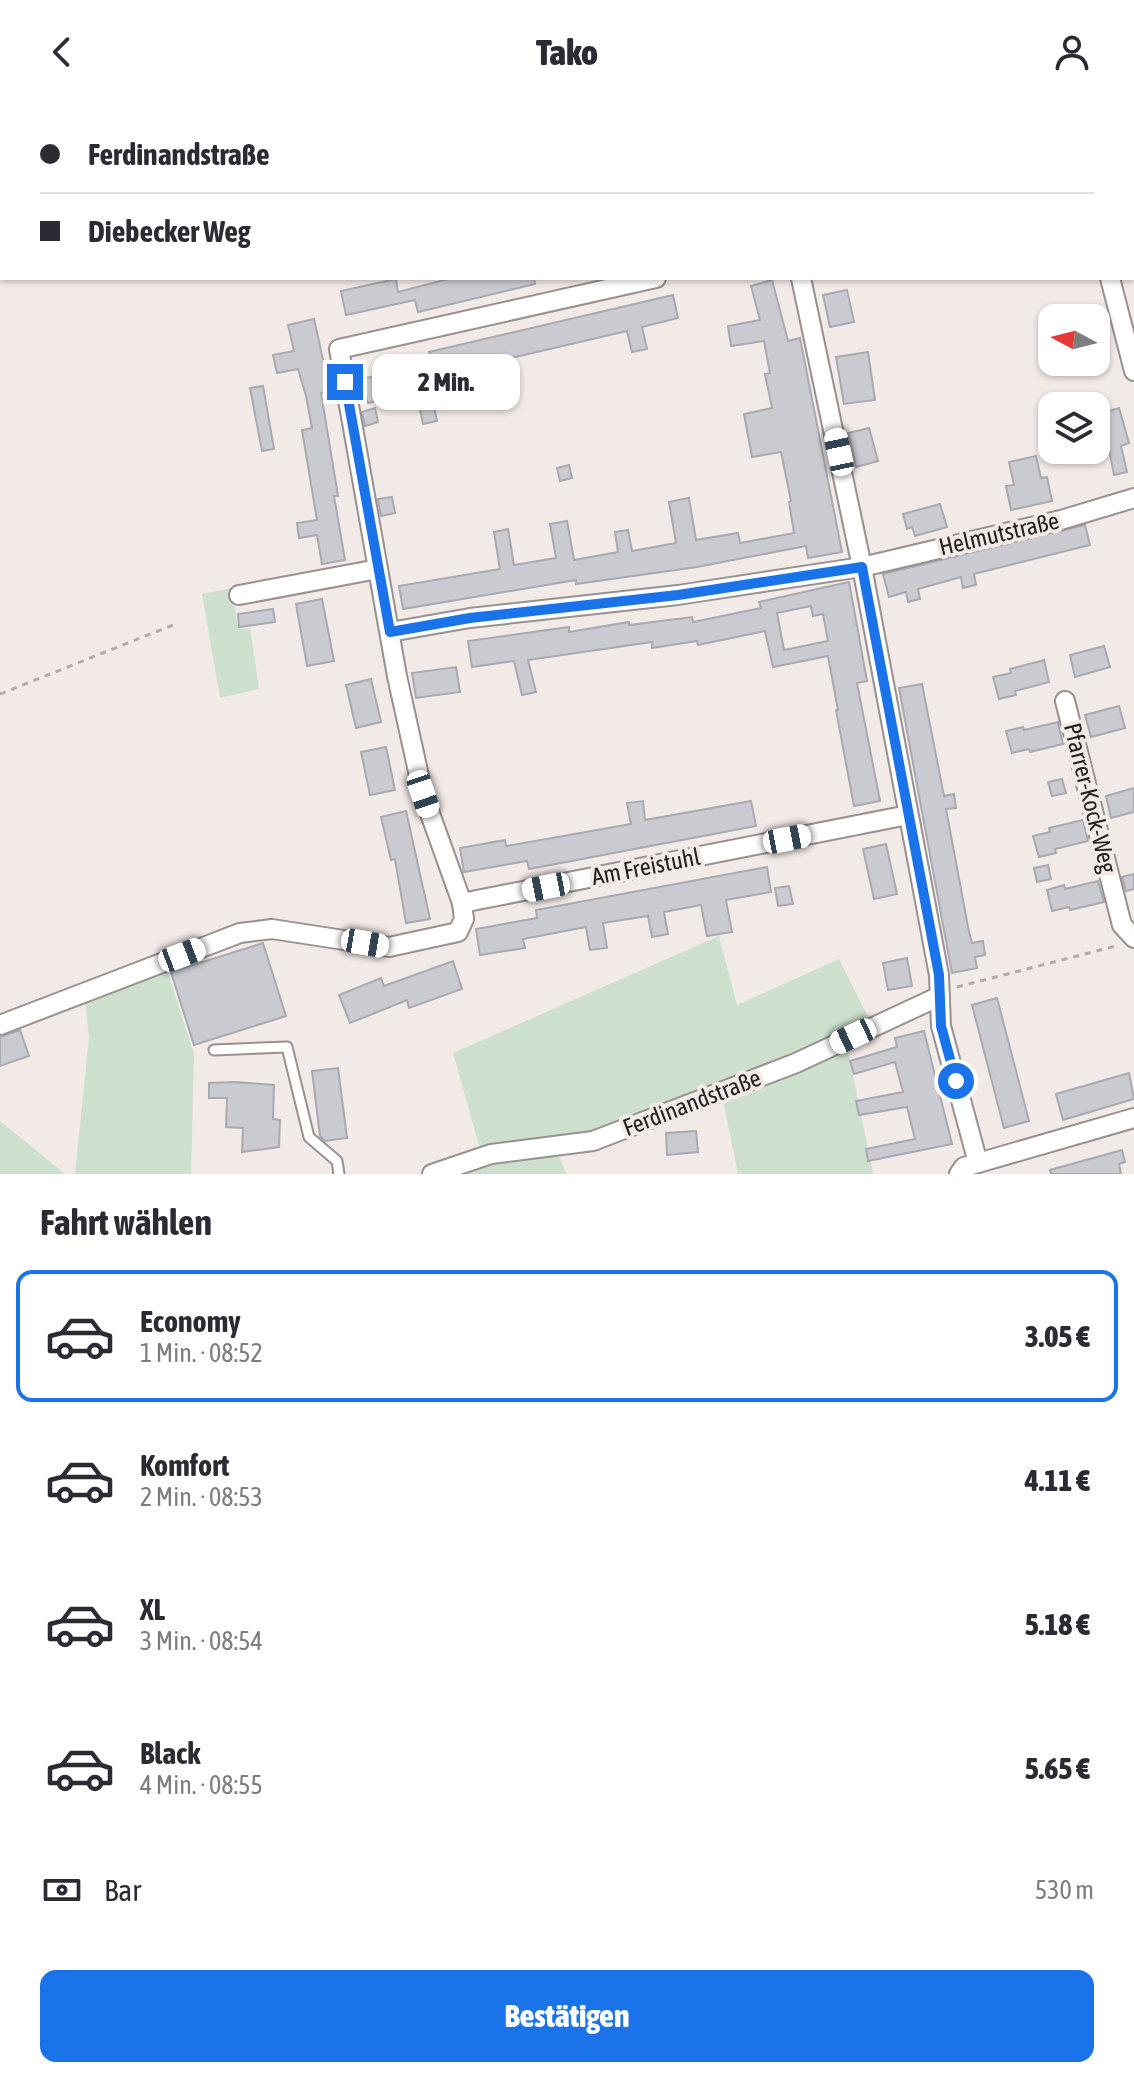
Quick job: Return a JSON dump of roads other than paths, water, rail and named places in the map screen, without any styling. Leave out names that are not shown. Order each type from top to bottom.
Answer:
[{"type":"street","points":[[0,1025],[240,933],[272,929],[389,947],[458,932],[464,919],[462,903],[423,794],[378,569],[339,349],[647,280]]},
{"type":"street","points":[[801,280],[862,567],[939,975],[941,1026],[978,1163]]},
{"type":"street","points":[[1111,280],[1134,371]]},
{"type":"street","name":"Helmutstraße","points":[[390,632],[470,618],[678,595],[862,567],[1061,520],[1134,498]]},
{"type":"street","points":[[239,595],[378,569]]},
{"type":"street","name":"Pfarrer-Kock-Weg","points":[[1065,701],[1122,925],[1133,937]]},
{"type":"street","name":"Am Freistuhl","points":[[462,903],[908,815]]},
{"type":"street","name":"Ferdinandstraße","points":[[432,1174],[491,1154],[593,1141],[796,1063],[940,996]]},
{"type":"street","points":[[959,1174],[964,1167],[1134,1118]]},
{"type":"lane","points":[[214,1050],[287,1047],[309,1137],[337,1161],[339,1174]]}]
